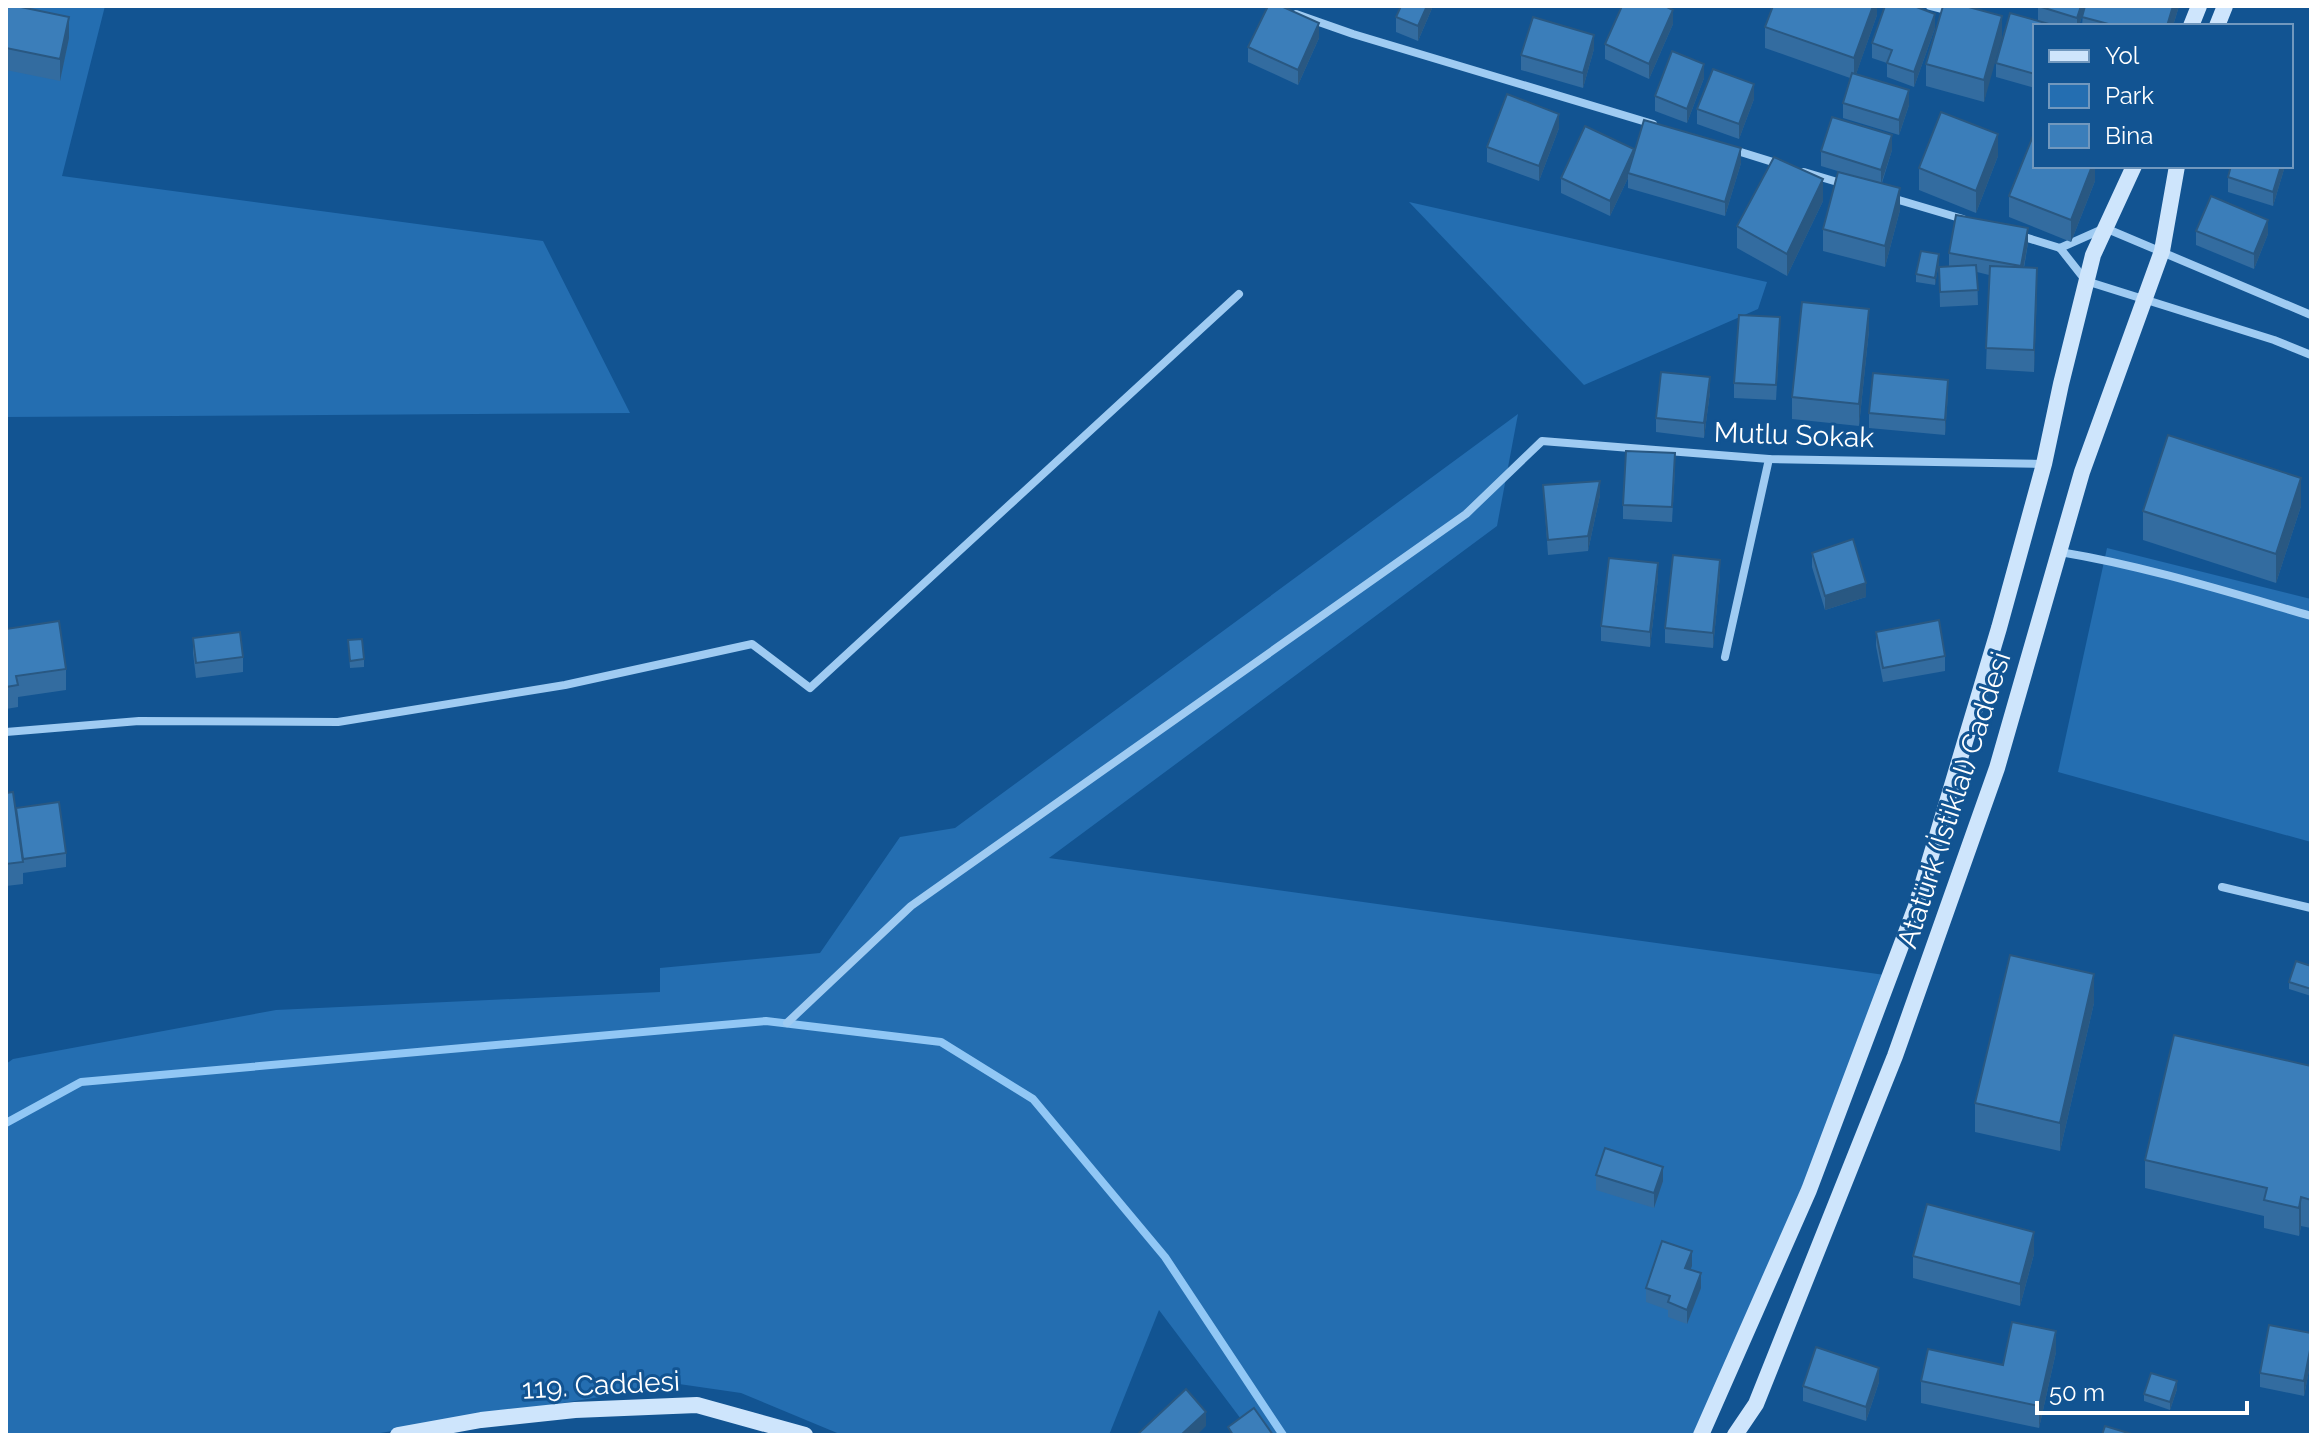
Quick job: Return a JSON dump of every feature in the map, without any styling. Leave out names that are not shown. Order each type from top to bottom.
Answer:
[{"type":"street","points":[[1930,6],[1960,14]]},
{"type":"street","points":[[1287,11],[1353,34],[1659,126]]},
{"type":"street","points":[[1719,145],[1854,187]]},
{"type":"street","name":"Atatürk (İstiklal) Caddesi","points":[[1701,1435],[1809,1190],[1916,906],[2044,464],[2093,255],[2133,168]]},
{"type":"street","name":"Atatürk (İstiklal) Caddesi","points":[[1740,1434],[1756,1404],[1895,1056],[1997,768],[2082,472],[2162,251],[2177,168]]},
{"type":"street","points":[[1883,196],[1972,222]]},
{"type":"street","points":[[2060,248],[2105,228],[2311,315]]},
{"type":"street","points":[[2001,230],[2060,248],[2086,281],[2274,340],[2311,355]]},
{"type":"street","points":[[6,732],[139,721],[338,722],[565,685],[752,644],[810,688],[1239,294]]},
{"type":"street","name":"Mutlu Sokak","points":[[787,1023],[911,906],[1466,514],[1542,441],[1769,459],[2044,464]]},
{"type":"street","points":[[1725,657],[1769,459]]},
{"type":"street","points":[[2059,552],[2115,561],[2311,616]]},
{"type":"street","points":[[2222,887],[2311,908]]},
{"type":"street","name":"119. Caddesi","points":[[398,1435],[481,1420],[575,1410],[697,1405],[805,1435]]},
{"type":"green space","points":[[6,6],[105,6],[62,176],[543,241],[630,413],[6,417]]},
{"type":"green space","points":[[1409,202],[1767,282],[1758,309],[1584,385]]},
{"type":"green space","points":[[1518,414],[1497,526],[1049,858],[1892,976],[1703,1435],[1253,1435],[1159,1310],[1109,1435],[842,1435],[741,1393],[679,1384],[368,1435],[6,1435],[6,1064],[13,1059],[276,1010],[660,992],[660,968],[820,953],[900,837],[955,828]]},
{"type":"green space","points":[[2107,548],[2311,599],[2311,842],[2058,772]]},
{"type":"building","points":[[6,6],[69,17],[60,59],[6,48]]},
{"type":"building","points":[[1268,6],[1281,6],[1319,23],[1298,70],[1248,47]]},
{"type":"building","points":[[1401,6],[1427,6],[1418,26],[1396,17]]},
{"type":"building","points":[[1622,6],[1665,6],[1673,10],[1649,64],[1605,44]]},
{"type":"building","points":[[1773,6],[1873,6],[1854,58],[1765,27]]},
{"type":"building","points":[[1885,6],[1914,6],[1935,14],[1914,72],[1887,63],[1892,50],[1872,43]]},
{"type":"building","points":[[1943,6],[1965,6],[2002,16],[1984,80],[1926,64]]},
{"type":"building","points":[[2038,6],[2081,6],[2077,18]]},
{"type":"building","points":[[2085,6],[2173,6],[2168,24],[2108,24],[2082,17]]},
{"type":"building","points":[[2010,13],[2049,24],[2033,24],[2033,73],[1996,63]]},
{"type":"building","points":[[1533,17],[1594,35],[1583,73],[1521,55]]},
{"type":"building","points":[[1672,51],[1704,64],[1687,109],[1655,96]]},
{"type":"building","points":[[1713,69],[1754,84],[1739,124],[1697,109]]},
{"type":"building","points":[[1852,73],[1909,90],[1899,120],[1843,103]]},
{"type":"building","points":[[1507,94],[1559,114],[1539,166],[1487,147]]},
{"type":"building","points":[[1941,112],[1998,134],[1976,191],[1919,168]]},
{"type":"building","points":[[1832,117],[1892,135],[1881,170],[1821,151]]},
{"type":"building","points":[[1644,120],[1741,148],[1725,202],[1628,173]]},
{"type":"building","points":[[1585,126],[1634,149],[1610,201],[1561,178]]},
{"type":"building","points":[[2033,136],[2033,168],[2091,168],[2071,220],[2009,196]]},
{"type":"building","points":[[1774,157],[1823,179],[1787,254],[1737,226]]},
{"type":"building","points":[[2230,168],[2280,168],[2273,192],[2228,177]]},
{"type":"building","points":[[1838,172],[1900,188],[1885,246],[1823,229]]},
{"type":"building","points":[[2211,196],[2268,220],[2254,254],[2196,231]]},
{"type":"building","points":[[1956,215],[2028,228],[2021,266],[1949,253]]},
{"type":"building","points":[[1921,251],[1939,254],[1935,278],[1916,274]]},
{"type":"building","points":[[1976,265],[1978,290],[1940,292],[1939,267]]},
{"type":"building","points":[[1990,266],[2037,268],[2034,350],[1986,348]]},
{"type":"building","points":[[1802,302],[1869,309],[1859,404],[1792,397]]},
{"type":"building","points":[[1739,315],[1780,317],[1776,385],[1734,383]]},
{"type":"building","points":[[1661,372],[1710,377],[1704,423],[1656,418]]},
{"type":"building","points":[[1873,373],[1948,380],[1945,420],[1869,413]]},
{"type":"building","points":[[2168,435],[2301,478],[2276,554],[2143,511]]},
{"type":"building","points":[[1626,451],[1675,453],[1672,507],[1623,505]]},
{"type":"building","points":[[1600,481],[1588,536],[1548,540],[1543,485]]},
{"type":"building","points":[[1853,539],[1866,583],[1825,596],[1812,553]]},
{"type":"building","points":[[1673,555],[1720,560],[1713,633],[1665,628]]},
{"type":"building","points":[[1609,558],[1658,563],[1650,632],[1601,626]]},
{"type":"building","points":[[1939,620],[1945,656],[1883,668],[1876,632]]},
{"type":"building","points":[[59,621],[66,669],[16,676],[18,685],[6,687],[6,629]]},
{"type":"building","points":[[240,632],[243,657],[196,663],[193,638]]},
{"type":"building","points":[[362,639],[364,659],[350,661],[348,640]]},
{"type":"building","points":[[13,792],[23,862],[6,864],[6,793]]},
{"type":"building","points":[[59,802],[66,853],[23,859],[16,808]]},
{"type":"building","points":[[2010,955],[2094,974],[2060,1123],[1975,1103]]},
{"type":"building","points":[[2296,961],[2311,966],[2311,989],[2289,982]]},
{"type":"building","points":[[2174,1035],[2311,1066],[2311,1200],[2301,1197],[2299,1208],[2264,1200],[2267,1188],[2145,1160]]},
{"type":"building","points":[[1605,1148],[1663,1167],[1654,1193],[1596,1175]]},
{"type":"building","points":[[1927,1204],[2034,1232],[2020,1284],[1913,1256]]},
{"type":"building","points":[[1662,1241],[1692,1251],[1685,1268],[1701,1273],[1687,1310],[1668,1302],[1670,1296],[1646,1288]]},
{"type":"building","points":[[2012,1322],[2056,1331],[2039,1406],[1921,1381],[1928,1349],[2003,1365]]},
{"type":"building","points":[[2269,1325],[2311,1333],[2304,1381],[2260,1373]]},
{"type":"building","points":[[1816,1347],[1879,1368],[1866,1407],[1803,1386]]},
{"type":"building","points":[[2151,1373],[2177,1381],[2170,1402],[2144,1394]]},
{"type":"building","points":[[1186,1389],[1206,1412],[1181,1435],[1139,1433]]},
{"type":"building","points":[[1254,1408],[1273,1435],[1233,1435],[1228,1427]]},
{"type":"building","points":[[2105,1426],[2135,1435],[2102,1435]]},
{"type":"waterway","points":[[6,1123],[81,1082],[766,1021],[941,1042],[1033,1099],[1165,1257],[1283,1435]]}]
